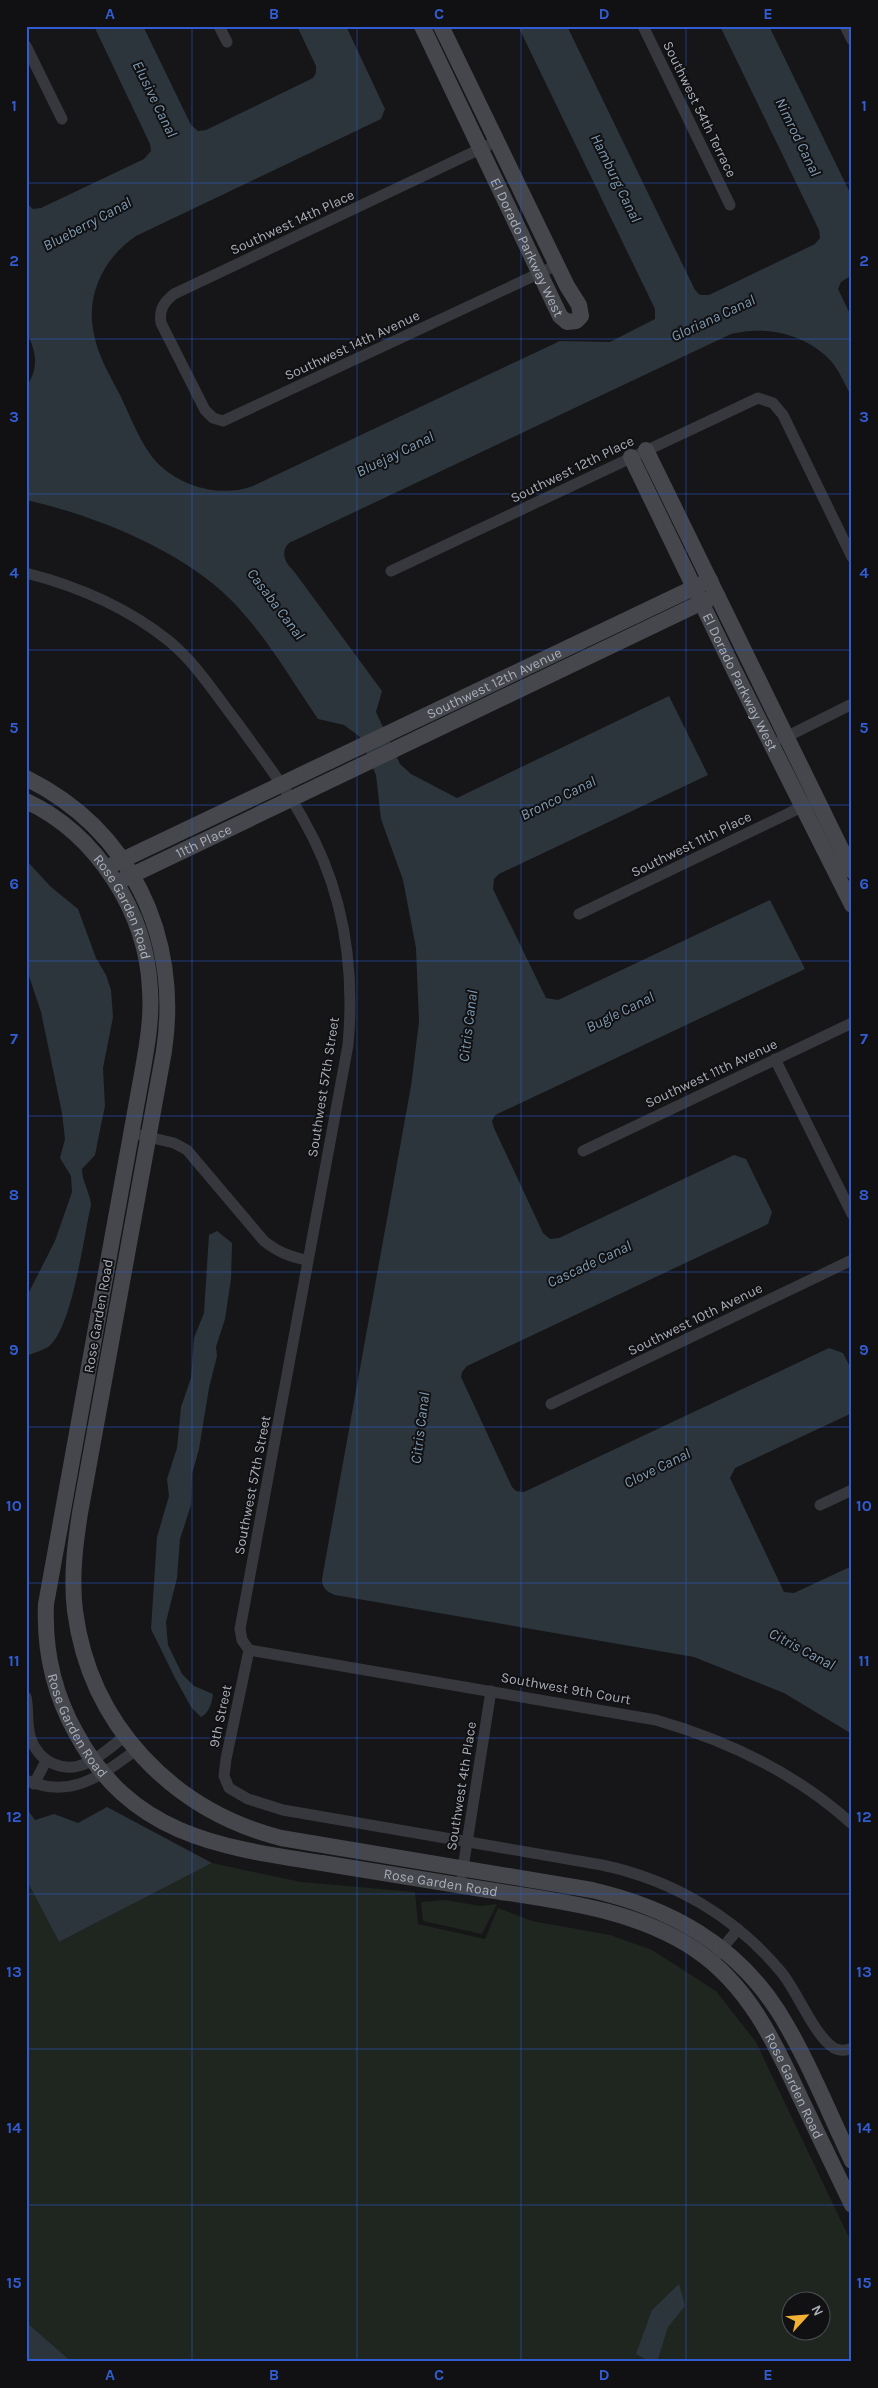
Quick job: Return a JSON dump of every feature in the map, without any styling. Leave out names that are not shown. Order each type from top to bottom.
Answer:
[{"type":"street","points":[[219,26],[227,42]]},
{"type":"street","name":"El Dorado Parkway West","points":[[422,26],[560,316],[567,322],[576,321],[580,316],[580,310],[442,26]]},
{"type":"street","name":"Southwest 54th Terrace","points":[[643,26],[730,205]]},
{"type":"street","points":[[845,26],[852,40]]},
{"type":"street","points":[[26,46],[62,120]]},
{"type":"street","name":"Southwest 14th Place","points":[[182,366],[161,323],[160,311],[168,299],[497,141]]},
{"type":"street","name":"Southwest 14th Avenue","points":[[182,366],[205,410],[218,420],[230,420],[557,265]]},
{"type":"street","name":"Southwest 12th Place","points":[[391,571],[750,400],[766,399],[773,403],[783,415],[852,557]]},
{"type":"street","name":"El Dorado Parkway West","points":[[646,450],[710,580],[778,741]]},
{"type":"street","name":"El Dorado Parkway West","points":[[631,458],[694,588],[778,741],[809,804],[852,905]]},
{"type":"street","name":"Southwest 57th Street","points":[[26,573],[100,599],[138,620],[170,642],[203,677],[265,761],[304,819],[330,880],[344,934],[350,989],[348,1046],[240,1629],[242,1640],[249,1650]]},
{"type":"street","name":"Southwest 12th Avenue","points":[[279,784],[710,580]]},
{"type":"street","name":"Southwest 12th Avenue","points":[[289,799],[717,596]]},
{"type":"street","points":[[778,741],[852,704]]},
{"type":"street","name":"Rose Garden Road","points":[[26,778],[53,793],[84,816],[122,860],[132,875],[154,923],[164,957],[168,989],[167,1034],[80,1513],[73,1567],[75,1611],[83,1650],[98,1690],[125,1736],[136,1750],[177,1789],[208,1809],[243,1826],[281,1838],[592,1890],[632,1900],[679,1920],[716,1956],[764,2024],[852,2205]]},
{"type":"street","name":"11th Place","points":[[106,868],[279,784]]},
{"type":"street","name":"11th Place","points":[[116,883],[289,799]]},
{"type":"street","name":"Rose Garden Road","points":[[26,801],[65,825],[106,868],[116,883],[138,931],[150,988],[149,1032],[46,1604],[46,1644],[54,1683],[68,1720],[93,1760],[121,1792],[153,1817],[188,1835],[214,1844],[580,1905],[616,1914],[651,1927],[748,1972],[778,2010],[852,2161]]},
{"type":"street","name":"El Dorado Parkway West","points":[[809,804],[852,871]]},
{"type":"street","name":"Southwest 11th Place","points":[[579,914],[809,804]]},
{"type":"street","name":"Southwest 11th Avenue","points":[[583,1151],[852,1023]]},
{"type":"street","points":[[775,1059],[852,1214]]},
{"type":"street","points":[[131,1133],[174,1143],[187,1150],[264,1241],[277,1251],[291,1257],[307,1260]]},
{"type":"street","name":"Southwest 10th Avenue","points":[[551,1404],[852,1260]]},
{"type":"street","points":[[820,1505],[852,1490]]},
{"type":"street","name":"Southwest 9th Court","points":[[249,1650],[621,1712],[656,1720],[706,1735],[778,1770],[816,1795],[852,1824]]},
{"type":"street","name":"9th Street","points":[[249,1650],[226,1759],[224,1776],[229,1788],[248,1799],[292,1812],[466,1841]]},
{"type":"street","name":"Southwest 4th Place","points":[[460,1885],[491,1691]]},
{"type":"street","points":[[26,1697],[30,1736],[34,1747],[46,1760],[63,1767],[86,1764],[125,1736]]},
{"type":"street","points":[[46,1760],[30,1782],[51,1788],[65,1788],[104,1774],[136,1750]]},
{"type":"street","points":[[466,1841],[602,1865],[647,1877],[707,1906],[738,1929],[783,1974],[820,2035],[835,2049],[847,2050],[852,2048]]},
{"type":"street","points":[[716,1956],[738,1929]]},
{"type":"shaded area","points":[[212,1863],[301,1882],[415,1892],[418,1924],[485,1939],[498,1908],[532,1921],[610,1935],[652,1950],[716,1991],[756,2042],[852,2244],[852,2362],[72,2362],[26,2322],[26,1879],[59,1942]]},
{"type":"shaded area","points":[[446,1900],[480,1906],[497,1904],[482,1934],[423,1921],[421,1902]]},
{"type":"water","points":[[94,26],[143,26],[191,125],[198,131],[206,130],[313,78],[316,73],[316,66],[297,26],[346,26],[385,109],[381,119],[136,236],[106,266],[95,292],[92,306],[94,334],[105,367],[150,454],[170,474],[197,487],[225,491],[253,486],[560,341],[610,342],[655,319],[655,309],[518,26],[567,26],[695,290],[700,295],[709,295],[815,244],[820,238],[819,230],[720,26],[769,26],[852,197],[852,275],[841,282],[838,289],[852,318],[852,398],[831,361],[810,344],[798,338],[771,331],[744,331],[731,334],[289,543],[284,554],[288,564],[382,691],[376,712],[400,764],[411,774],[457,798],[669,696],[708,775],[499,874],[494,879],[493,889],[546,998],[558,1000],[770,900],[805,969],[495,1115],[492,1121],[494,1128],[543,1233],[550,1239],[559,1238],[734,1155],[746,1159],[772,1212],[768,1224],[467,1366],[462,1372],[461,1377],[512,1487],[516,1491],[524,1492],[829,1348],[843,1353],[852,1371],[852,1413],[735,1468],[730,1478],[784,1592],[794,1593],[852,1566],[852,1734],[784,1693],[694,1657],[335,1595],[327,1591],[323,1585],[322,1579],[411,1086],[419,1022],[416,948],[403,880],[381,819],[376,775],[359,736],[344,725],[318,719],[255,627],[230,599],[210,581],[162,550],[108,525],[26,500],[26,387],[33,373],[35,359],[26,330],[26,203],[33,209],[41,208],[144,159],[151,151],[150,144]]},
{"type":"water","points":[[26,860],[51,887],[78,909],[96,958],[106,975],[111,990],[113,1017],[103,1068],[105,1106],[95,1155],[82,1169],[91,1205],[76,1281],[64,1322],[56,1337],[48,1347],[26,1356],[26,1298],[55,1241],[72,1192],[71,1176],[60,1158],[65,1139],[62,1113],[41,1012],[26,967]]},
{"type":"water","points":[[217,1231],[232,1243],[231,1279],[225,1319],[216,1347],[217,1356],[209,1388],[199,1449],[192,1474],[191,1505],[180,1539],[177,1578],[166,1622],[168,1645],[182,1674],[194,1686],[213,1694],[210,1707],[201,1717],[191,1707],[151,1629],[157,1537],[169,1496],[167,1479],[177,1448],[181,1407],[191,1378],[194,1338],[204,1313],[209,1235]]},
{"type":"water","points":[[107,1807],[212,1863],[59,1942],[26,1879],[26,1808],[35,1820],[54,1814],[78,1823]]},
{"type":"water","points":[[679,2284],[685,2306],[668,2327],[657,2362],[651,2362],[636,2354],[652,2310]]},
{"type":"water","points":[[26,2322],[72,2362],[26,2362]]},
{"type":"water label","name":"Elusive Canal","points":[[155,99]]},
{"type":"water label","name":"Nimrod Canal","points":[[798,137]]},
{"type":"water label","name":"Hamburg Canal","points":[[616,178]]},
{"type":"water label","name":"Blueberry Canal","points":[[87,224]]},
{"type":"water label","name":"Gloriana Canal","points":[[713,318]]},
{"type":"water label","name":"Bluejay Canal","points":[[395,454]]},
{"type":"water label","name":"Casaba Canal","points":[[276,604]]},
{"type":"water label","name":"Bronco Canal","points":[[558,798]]},
{"type":"water label","name":"Bugle Canal","points":[[620,1012]]},
{"type":"water label","name":"Citris Canal","points":[[468,1026]]},
{"type":"water label","name":"Cascade Canal","points":[[589,1264]]},
{"type":"water label","name":"Citris Canal","points":[[420,1428]]},
{"type":"water label","name":"Clove Canal","points":[[657,1468]]},
{"type":"water label","name":"Citris Canal","points":[[802,1649]]}]
